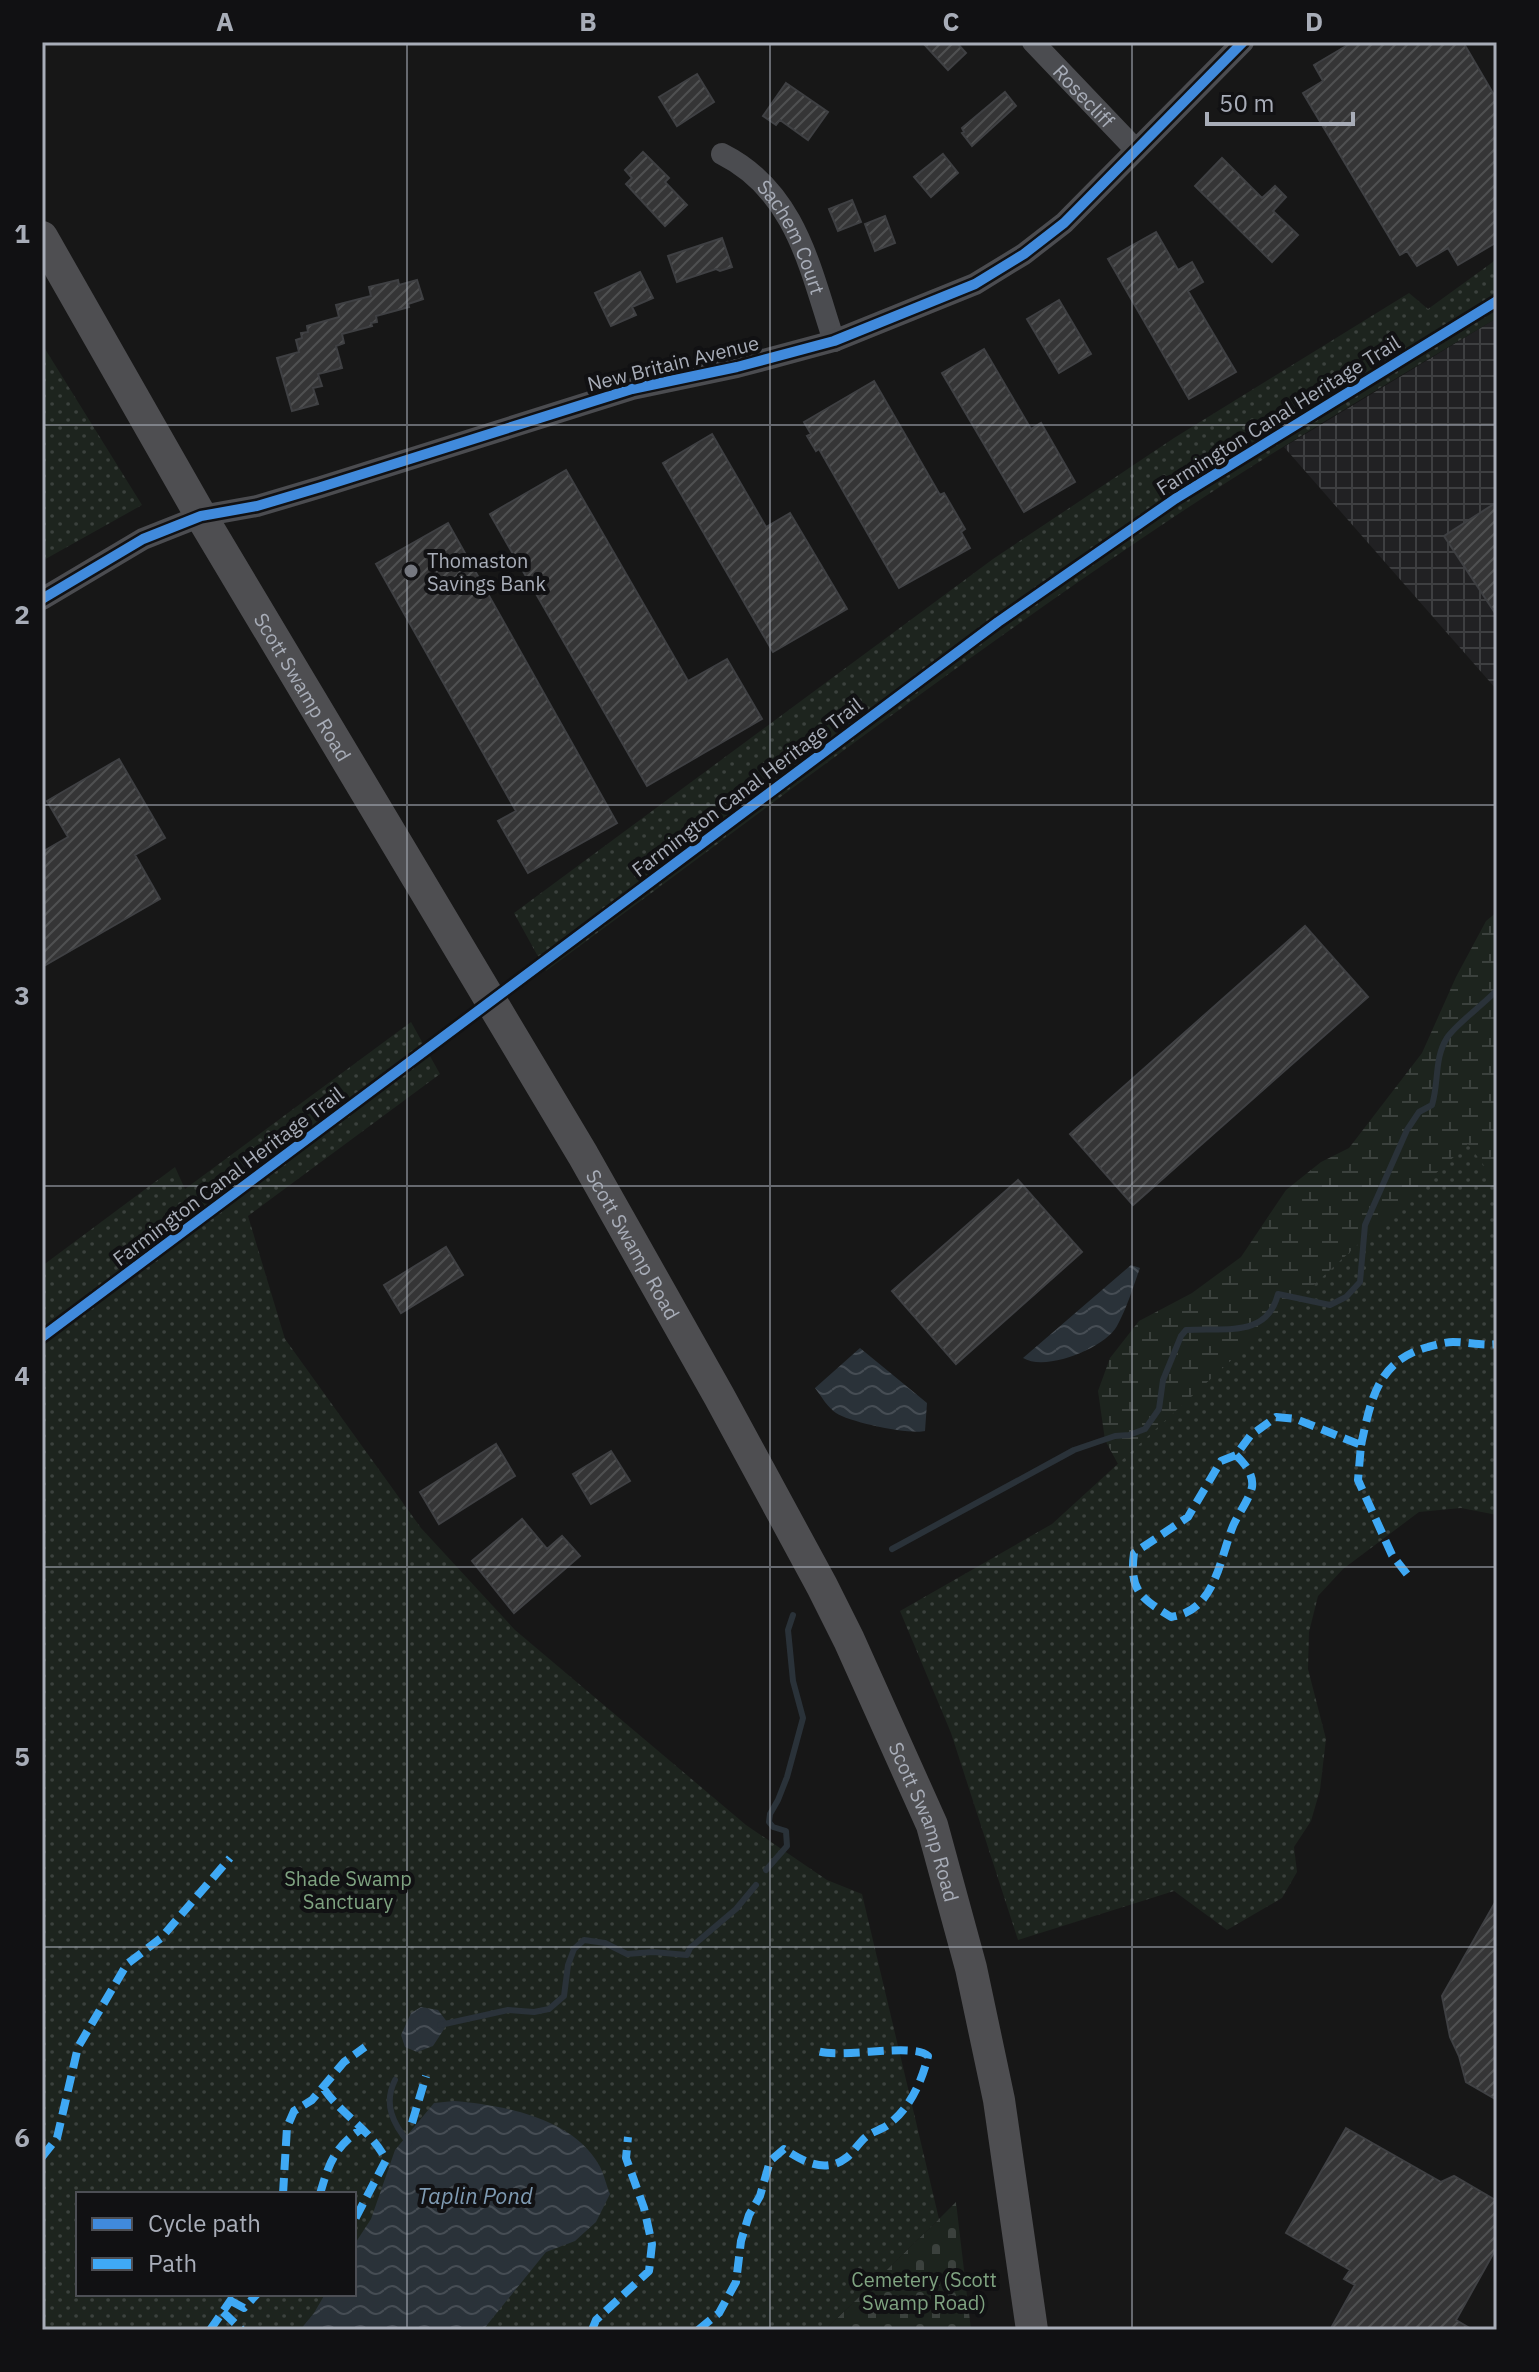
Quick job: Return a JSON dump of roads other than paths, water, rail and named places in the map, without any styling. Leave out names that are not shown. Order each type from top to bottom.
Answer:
[{"type":"highway","name":"Scott Swamp Road","points":[[42,237],[201,516],[583,1155],[719,1396],[849,1640],[932,1825],[971,1968],[999,2100],[1032,2330]]},
{"type":"street","name":"Rosecliff","points":[[1033,42],[1136,150]]},
{"type":"street","name":"New Britain Avenue","points":[[42,599],[143,539],[201,516],[257,506],[308,491],[632,389],[737,367],[834,341],[975,284],[1001,270],[1064,223],[1243,42]]},
{"type":"street","name":"Sachem Court","points":[[722,154],[743,165],[778,198],[798,234],[834,341]]},
{"type":"water","points":[[1131,1265],[1140,1268],[1124,1312],[1110,1334],[1088,1349],[1060,1360],[1033,1362],[1023,1358]]},
{"type":"water","points":[[860,1348],[927,1403],[925,1431],[866,1424],[836,1413],[825,1402],[815,1388]]},
{"type":"water","points":[[421,2007],[438,2010],[448,2023],[433,2046],[417,2052],[405,2047],[401,2035],[411,2013]]},
{"type":"water","name":"Taplin Pond","points":[[454,2101],[515,2111],[555,2125],[572,2136],[599,2165],[610,2194],[596,2222],[575,2241],[546,2252],[483,2330],[300,2330],[324,2296],[356,2296],[356,2242],[371,2219],[395,2150],[434,2103]]},
{"type":"waterway","points":[[892,1549],[1074,1450],[1145,1429],[1159,1409],[1163,1380],[1186,1330],[1242,1328],[1254,1324],[1264,1318],[1278,1294],[1330,1305],[1346,1297],[1360,1282],[1365,1225],[1407,1130],[1419,1112],[1432,1105],[1443,1046],[1456,1027],[1497,990]]},
{"type":"waterway","points":[[766,1870],[787,1846],[786,1831],[773,1827],[769,1822],[787,1777],[803,1718],[793,1681],[788,1630],[793,1615]]},
{"type":"waterway","points":[[440,2025],[508,2010],[534,2012],[549,2009],[564,1996],[568,1965],[574,1949],[584,1940],[605,1943],[627,1954],[653,1952],[687,1955],[690,1948],[736,1909],[756,1885]]},
{"type":"waterway","points":[[395,2080],[390,2105],[398,2129],[409,2143]]},
{"type":"place","name":"Thomaston Savings Bank","points":[[411,571]]},
{"type":"park label","name":"Shade Swamp Sanctuary","points":[[348,1890]]},
{"type":"park label","name":"Cemetery (Scott Swamp Road)","points":[[924,2290]]}]
